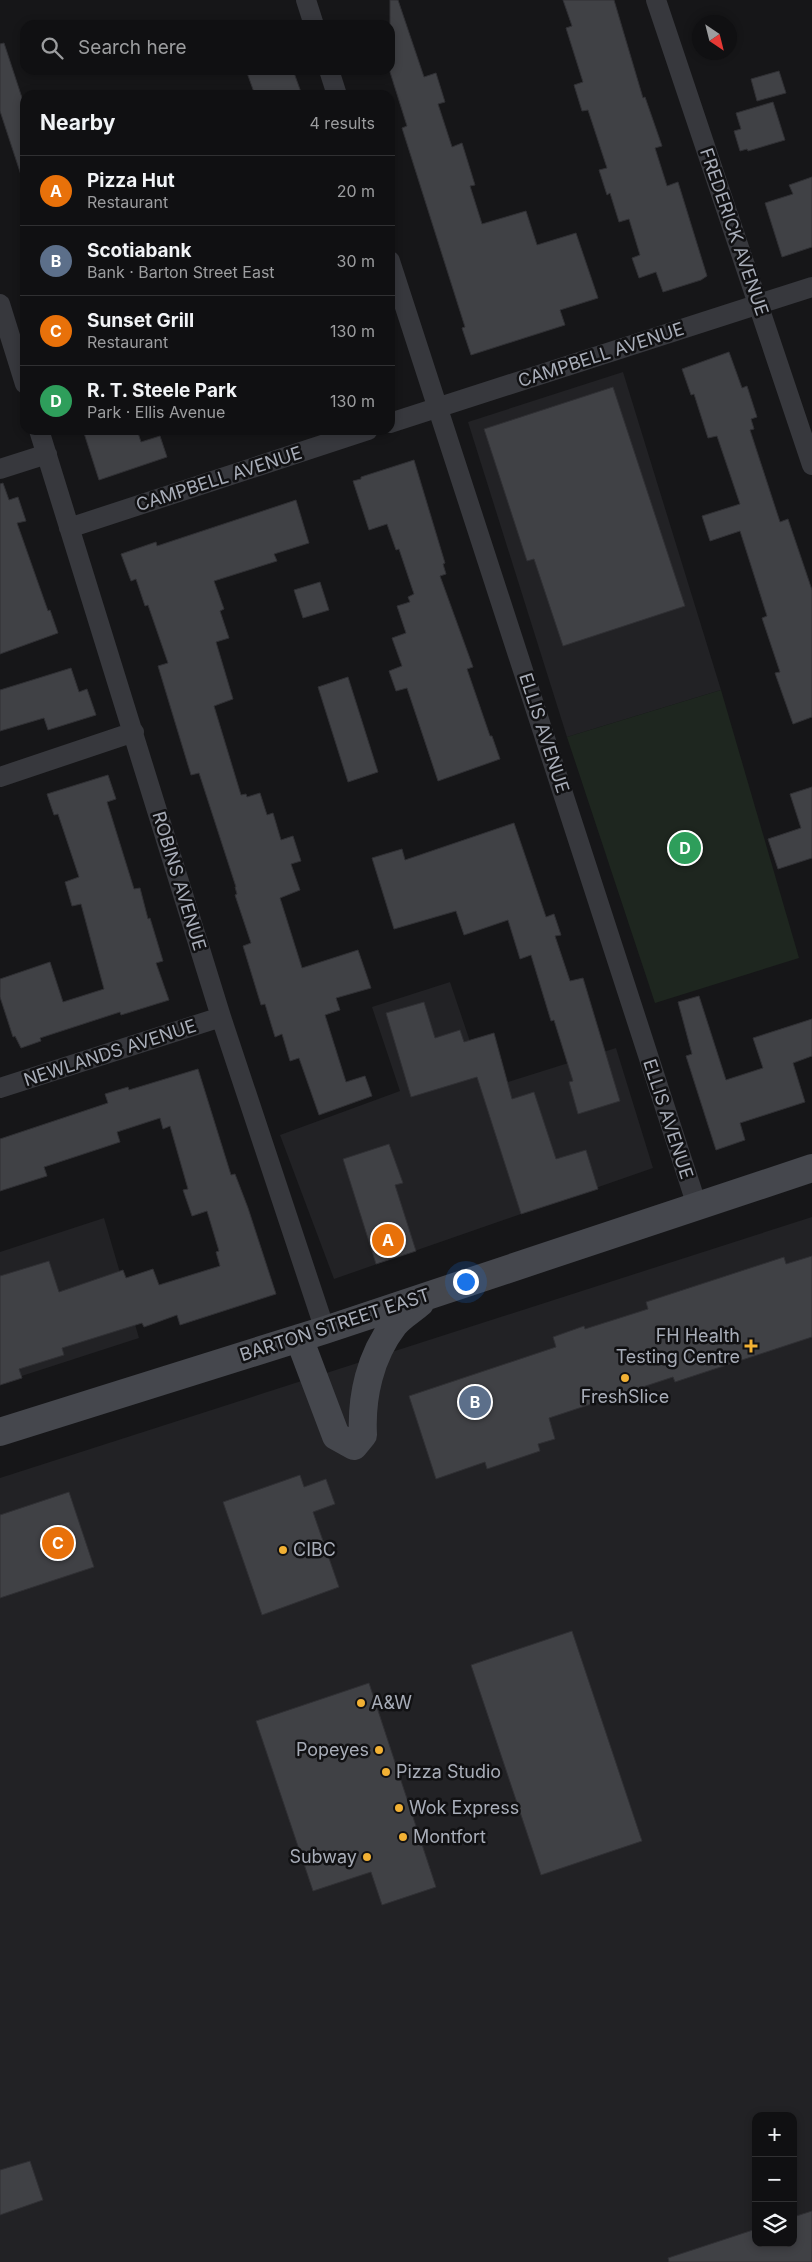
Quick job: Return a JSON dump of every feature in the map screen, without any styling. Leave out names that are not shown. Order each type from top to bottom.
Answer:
[{"type":"main road","name":"BARTON STREET EAST","points":[[0,1432],[325,1330],[812,1168]]},
{"type":"main road","points":[[300,1338],[336,1436],[354,1446],[363,1435],[362,1412],[376,1353],[395,1324],[430,1294]]},
{"type":"street","points":[[306,0],[312,20]]},
{"type":"street","name":"FREDERICK AVENUE","points":[[656,0],[812,465]]},
{"type":"street","points":[[331,75],[335,90]]},
{"type":"street","name":"ELLIS AVENUE","points":[[395,277],[696,1206]]},
{"type":"street","name":"CAMPBELL AVENUE","points":[[395,421],[812,287]]},
{"type":"street","points":[[0,304],[20,368]]},
{"type":"street","name":"ROBINS AVENUE","points":[[40,435],[221,1017],[325,1330]]},
{"type":"street","name":"CAMPBELL AVENUE","points":[[69,528],[353,435]]},
{"type":"street","points":[[0,469],[46,454]]},
{"type":"street","points":[[0,777],[134,732]]},
{"type":"street","name":"NEWLANDS AVENUE","points":[[0,1088],[221,1017]]},
{"type":"shaded area","points":[[623,372],[721,690],[567,737],[468,422]]},
{"type":"shaded area","points":[[721,690],[799,958],[655,1003],[567,737]]},
{"type":"shaded area","points":[[450,982],[486,1089],[616,1048],[653,1168],[334,1279],[280,1135],[400,1091],[372,1007]]},
{"type":"shaded area","points":[[812,1217],[812,2262],[0,2262],[0,1478]]},
{"type":"shaded area","points":[[104,1218],[139,1338],[0,1383],[0,1252]]},
{"type":"building","points":[[390,0],[398,0],[424,77],[436,73],[445,102],[438,104],[452,147],[462,143],[475,185],[470,186],[482,224],[526,211],[537,245],[576,233],[598,298],[560,310],[565,325],[471,355],[462,328],[465,327],[402,128],[407,126],[391,75],[395,75],[395,20],[390,20]]},
{"type":"building","points":[[563,0],[614,0],[643,98],[645,97],[662,146],[655,148],[667,186],[678,182],[707,276],[701,280],[663,292],[656,272],[639,278],[632,258],[640,255],[629,219],[619,222],[610,193],[607,195],[599,170],[607,168],[588,110],[582,111],[574,85],[583,82],[566,28],[572,26]]},
{"type":"building","points":[[4,43],[20,92],[20,172],[0,111],[0,44]]},
{"type":"building","points":[[779,71],[786,93],[757,101],[751,79]]},
{"type":"building","points":[[248,75],[295,75],[300,90],[253,90]]},
{"type":"building","points":[[773,102],[785,140],[748,151],[747,149],[740,151],[734,131],[741,129],[736,113]]},
{"type":"building","points":[[812,177],[812,247],[782,257],[765,203],[793,194],[789,185]]},
{"type":"building","points":[[729,352],[742,388],[747,386],[757,417],[751,419],[754,429],[750,430],[780,522],[788,519],[812,590],[812,717],[793,724],[775,673],[780,672],[762,618],[767,616],[740,531],[710,541],[702,516],[740,504],[717,436],[708,438],[694,394],[691,395],[682,369]]},
{"type":"building","points":[[613,387],[685,606],[563,646],[534,559],[527,561],[484,429]]},
{"type":"building","points":[[85,435],[139,435],[141,442],[160,436],[167,457],[99,480]]},
{"type":"building","points":[[414,460],[445,563],[443,564],[446,574],[440,576],[473,667],[467,669],[500,759],[438,781],[407,688],[396,691],[389,671],[402,666],[392,638],[406,633],[397,606],[410,602],[408,597],[414,594],[399,549],[396,550],[387,524],[369,530],[353,481]]},
{"type":"building","points":[[3,483],[9,500],[18,497],[26,521],[17,523],[48,611],[50,610],[58,633],[0,654],[0,484]]},
{"type":"building","points":[[296,500],[309,543],[274,554],[277,561],[214,581],[224,609],[220,611],[229,638],[216,642],[233,699],[214,706],[241,795],[246,794],[247,797],[260,793],[267,815],[273,813],[281,840],[293,836],[301,861],[291,864],[300,890],[280,898],[302,968],[358,950],[371,988],[336,998],[340,1010],[325,1015],[346,1082],[365,1076],[372,1096],[319,1115],[299,1058],[290,1061],[282,1034],[275,1037],[265,1004],[261,1005],[243,946],[251,943],[235,895],[237,894],[236,887],[199,773],[191,775],[158,666],[168,663],[148,605],[145,606],[136,579],[131,581],[121,554],[156,542],[157,546]]},
{"type":"building","points":[[320,582],[329,610],[303,618],[294,590]]},
{"type":"building","points":[[71,668],[79,692],[87,689],[96,715],[48,730],[44,718],[0,731],[0,690]]},
{"type":"building","points":[[348,677],[378,772],[348,782],[318,687]]},
{"type":"building","points":[[108,775],[116,799],[107,802],[134,889],[140,888],[148,919],[150,918],[163,961],[156,963],[169,1000],[121,1015],[120,1012],[40,1038],[41,1041],[21,1048],[15,1036],[13,1037],[0,997],[0,979],[50,962],[63,1002],[104,989],[81,904],[72,906],[65,882],[79,877],[58,814],[54,815],[47,794]]},
{"type":"building","points":[[812,787],[812,858],[778,869],[768,839],[801,828],[790,794]]},
{"type":"building","points":[[514,823],[546,917],[554,914],[561,935],[555,936],[570,981],[583,978],[620,1101],[578,1114],[569,1082],[573,1081],[554,1020],[551,1021],[531,955],[520,959],[508,920],[464,935],[456,911],[394,929],[372,858],[402,849],[405,860]]},
{"type":"building","points":[[699,996],[726,1080],[763,1068],[753,1038],[812,1019],[812,1056],[793,1063],[805,1102],[740,1123],[745,1140],[716,1150],[686,1056],[692,1054],[678,1002]]},
{"type":"building","points":[[424,1002],[435,1038],[460,1030],[464,1042],[494,1033],[512,1099],[534,1092],[556,1159],[586,1150],[598,1189],[521,1214],[477,1077],[411,1097],[386,1013]]},
{"type":"building","points":[[198,1069],[231,1175],[235,1174],[248,1208],[276,1294],[180,1325],[177,1315],[144,1327],[142,1323],[62,1348],[64,1355],[19,1369],[22,1378],[0,1385],[0,1276],[49,1261],[59,1292],[123,1270],[126,1278],[153,1269],[159,1285],[220,1266],[216,1252],[219,1251],[207,1211],[192,1216],[183,1190],[188,1189],[170,1126],[163,1129],[160,1118],[117,1132],[120,1142],[44,1167],[47,1176],[0,1191],[0,1139],[108,1103],[105,1094],[128,1087],[129,1090]]},
{"type":"building","points":[[389,1144],[403,1183],[395,1185],[416,1251],[376,1264],[343,1159]]},
{"type":"building","points":[[812,1256],[812,1337],[675,1382],[673,1377],[549,1418],[555,1439],[538,1444],[540,1451],[487,1469],[485,1462],[436,1479],[409,1396],[556,1347],[553,1337],[584,1326],[585,1329],[648,1309],[646,1302],[784,1257],[786,1264]]},
{"type":"building","name":"CIBC","points":[[300,1475],[304,1487],[326,1479],[335,1504],[313,1512],[339,1587],[262,1615],[223,1502]]},
{"type":"building","points":[[69,1492],[94,1567],[0,1598],[0,1515]]},
{"type":"building","points":[[572,1631],[642,1841],[541,1875],[471,1665]]},
{"type":"building","points":[[369,1683],[436,1887],[382,1905],[371,1872],[313,1891],[256,1721]]},
{"type":"building","points":[[30,2161],[43,2200],[0,2215],[0,2170]]},
{"type":"building","points":[[812,2211],[812,2262],[669,2262],[668,2258],[752,2230],[752,2247],[797,2247],[797,2216]]},
{"type":"place","name":"R. T. Steele Park","points":[[685,848]]},
{"type":"place","name":"Pizza Hut","points":[[388,1240]]},
{"type":"place","name":"FH Health Testing Centre","points":[[751,1346]]},
{"type":"place","name":"FreshSlice","points":[[625,1378]]},
{"type":"place","name":"Scotiabank","points":[[475,1402]]},
{"type":"place","name":"Sunset Grill","points":[[58,1543]]},
{"type":"place","name":"CIBC","points":[[283,1550]]},
{"type":"place","name":"A&W","points":[[361,1703]]},
{"type":"place","name":"Popeyes","points":[[379,1750]]},
{"type":"place","name":"Pizza Studio","points":[[386,1772]]},
{"type":"place","name":"Wok Express","points":[[399,1808]]},
{"type":"place","name":"Montfort","points":[[403,1837]]},
{"type":"place","name":"Subway","points":[[367,1857]]}]
